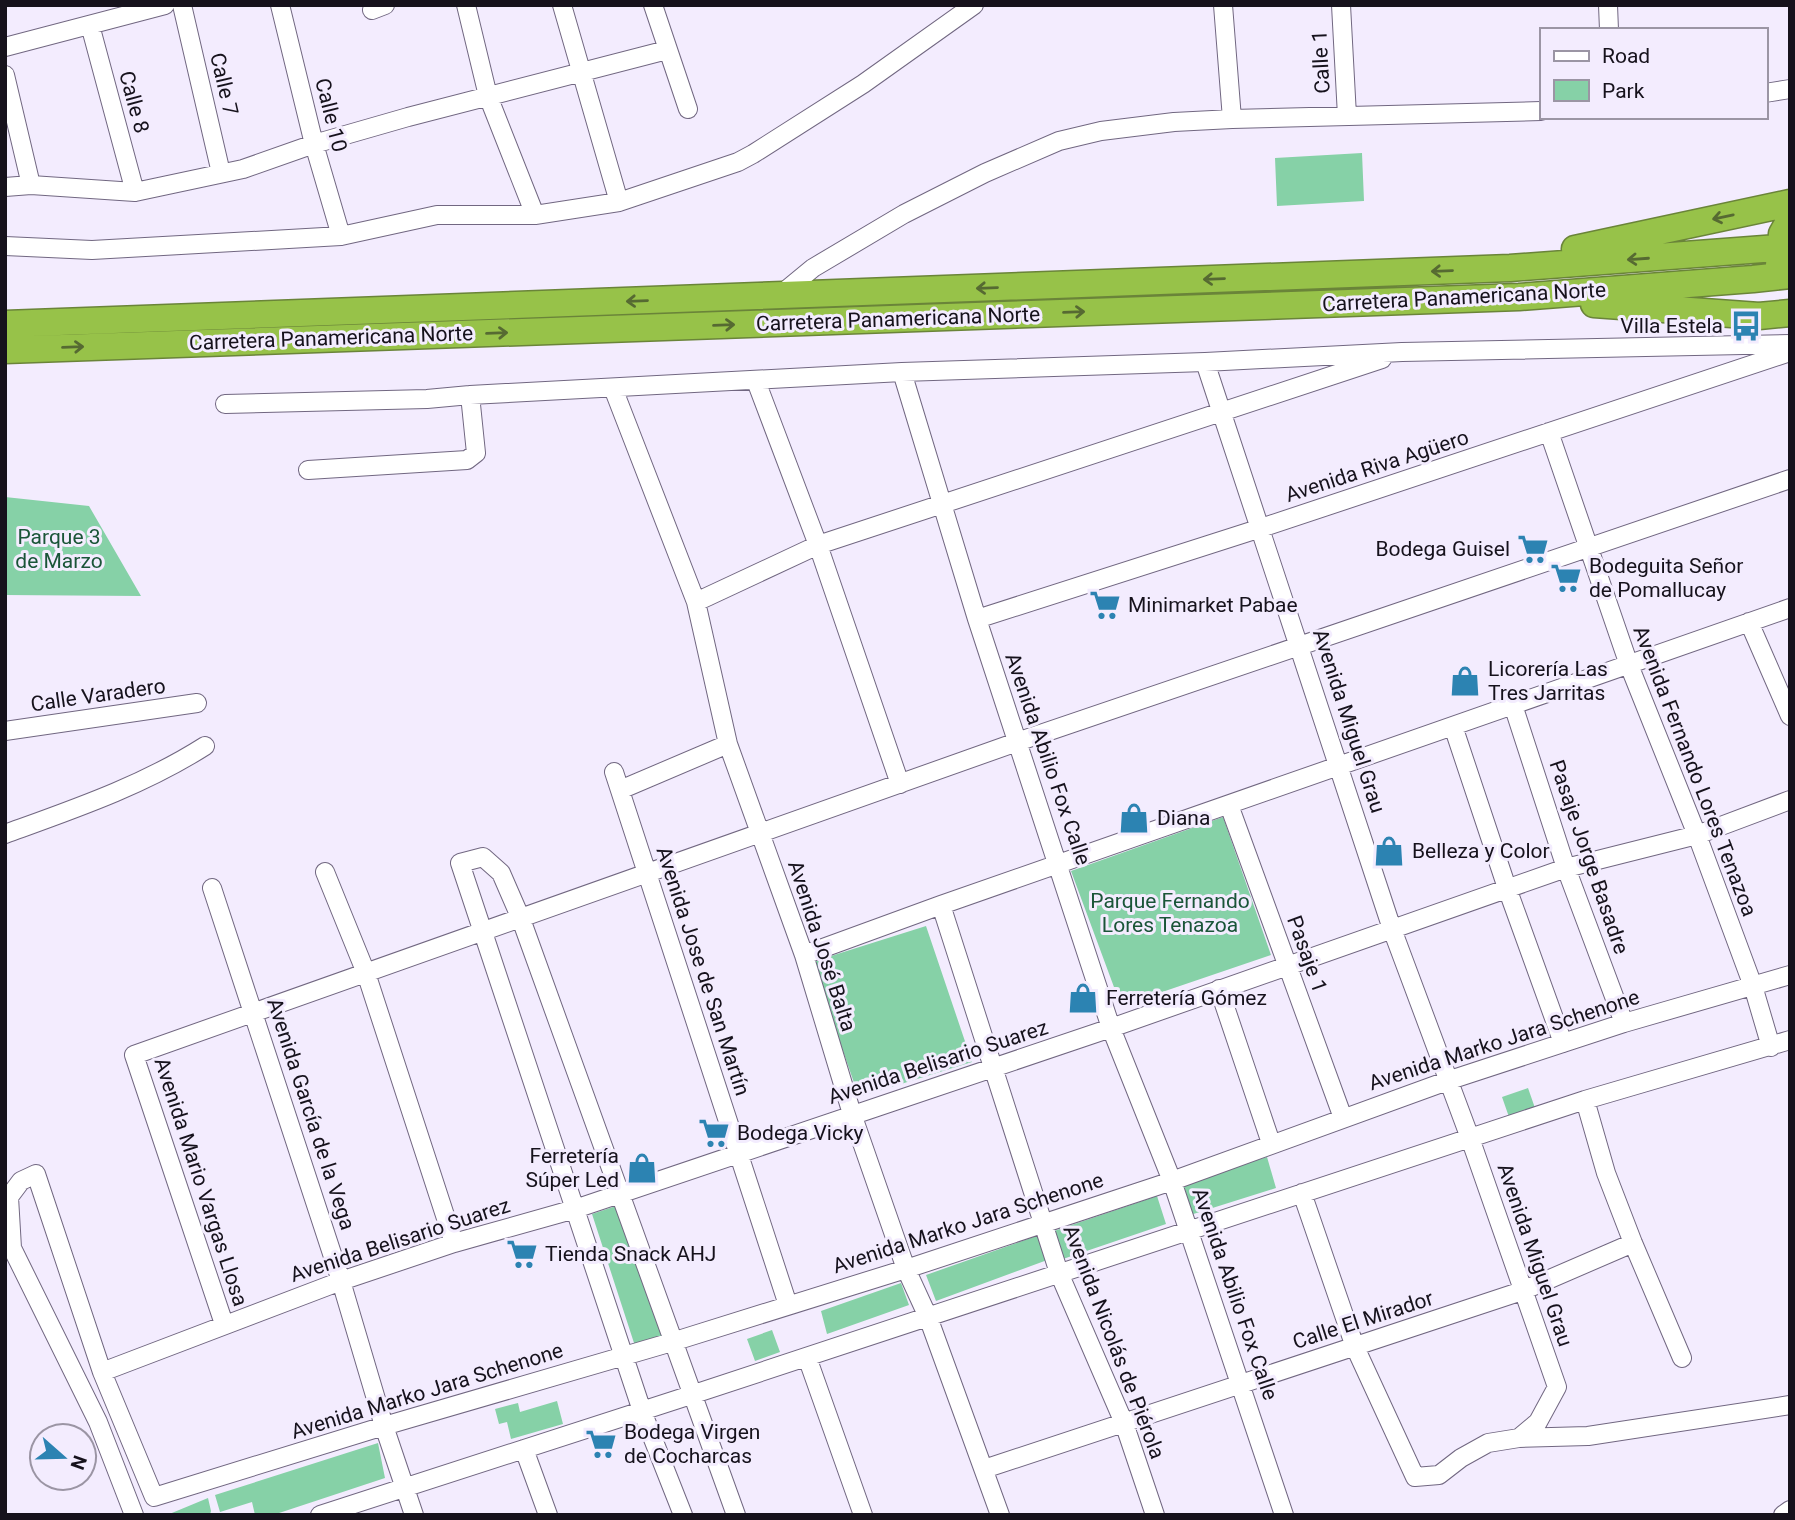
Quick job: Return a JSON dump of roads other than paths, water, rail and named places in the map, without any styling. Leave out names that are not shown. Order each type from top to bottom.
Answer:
[{"type":"highway","points":[[1510,268],[1537,257],[1790,203]]},
{"type":"highway","points":[[1788,279],[1779,267],[1784,248],[1783,234],[1790,220]]},
{"type":"highway","name":"Carretera Panamericana Norte","points":[[5,324],[1510,268],[1784,248]]},
{"type":"highway","name":"Carretera Panamericana Norte","points":[[5,350],[1519,297],[1788,279]]},
{"type":"highway","points":[[1519,297],[1745,315],[1790,313]]},
{"type":"street","points":[[5,47],[165,5]]},
{"type":"street","name":"Calle 7","points":[[182,5],[221,173]]},
{"type":"street","name":"Calle 10","points":[[280,5],[314,144],[341,236]]},
{"type":"street","points":[[466,5],[488,96],[535,215]]},
{"type":"street","points":[[562,5],[619,202]]},
{"type":"street","points":[[653,5],[688,109]]},
{"type":"street","points":[[5,246],[92,250],[341,236],[437,215],[535,215],[619,202],[746,158],[863,84],[974,5]]},
{"type":"street","points":[[1223,5],[1232,119]]},
{"type":"street","name":"Calle 1","points":[[1341,5],[1347,116]]},
{"type":"street","points":[[1608,5],[1609,28]]},
{"type":"street","name":"Calle 8","points":[[90,25],[135,192]]},
{"type":"street","points":[[5,187],[31,185],[135,192],[243,169],[314,144],[667,50]]},
{"type":"street","points":[[5,75],[31,185]]},
{"type":"street","points":[[1767,93],[1790,89]]},
{"type":"street","points":[[779,296],[813,268],[904,214],[985,173],[1059,141],[1101,131],[1174,122],[1540,111]]},
{"type":"street","points":[[225,404],[427,399],[902,372],[1205,362],[1402,352],[1790,344]]},
{"type":"street","points":[[696,602],[818,545],[1402,352]]},
{"type":"street","name":"Avenida Riva Agüero","points":[[977,619],[1261,528],[1790,352]]},
{"type":"street","name":"Avenida Miguel Grau","points":[[1205,362],[1392,929],[1470,1138],[1557,1387],[1538,1422],[1519,1438]]},
{"type":"street","name":"Avenida Abilio Fox Calle","points":[[902,372],[977,619],[1060,865],[1111,1028],[1172,1181],[1284,1515]]},
{"type":"street","points":[[756,381],[818,545],[900,785]]},
{"type":"street","name":"Avenida José Balta","points":[[613,388],[696,602],[728,744],[804,955],[852,1114],[906,1269],[928,1317],[1000,1515]]},
{"type":"street","points":[[308,470],[467,460],[476,453],[470,395]]},
{"type":"street","name":"Avenida Fernando Lores Tenazoa","points":[[1549,432],[1629,664],[1753,986],[1771,1047]]},
{"type":"street","points":[[254,1013],[1017,743],[1790,479]]},
{"type":"street","points":[[804,955],[1790,608]]},
{"type":"street","points":[[1749,622],[1790,716]]},
{"type":"street","name":"Calle Varadero","points":[[5,731],[197,703]]},
{"type":"street","name":"Pasaje Jorge Basadre","points":[[1513,705],[1566,868],[1624,1023]]},
{"type":"street","points":[[1453,726],[1563,1043]]},
{"type":"street","points":[[620,790],[728,744]]},
{"type":"street","points":[[5,834],[123,790],[205,746]]},
{"type":"street","name":"Avenida Jose de San Martín","points":[[614,772],[788,1305]]},
{"type":"street","name":"Avenida Belisario Suarez","points":[[102,1371],[341,1281],[454,1243],[575,1209],[1111,1028],[1566,868],[1697,835],[1790,800]]},
{"type":"street","name":"Pasaje 1","points":[[1229,805],[1343,1118]]},
{"type":"street","points":[[683,1515],[642,1411],[460,863],[483,857],[501,873],[521,919],[736,1515]]},
{"type":"street","points":[[325,872],[366,973],[454,1243]]},
{"type":"street","name":"Avenida García de la Vega","points":[[212,888],[341,1281],[384,1426],[414,1515]]},
{"type":"street","name":"Avenida Nicolás de Piérola","points":[[941,905],[1059,1273],[1124,1423],[1156,1515]]},
{"type":"street","name":"Avenida Marko Jara Schenone","points":[[102,1371],[154,1497],[906,1269],[1172,1181],[1447,1081],[1624,1023],[1790,975]]},
{"type":"street","points":[[1219,989],[1271,1143]]},
{"type":"street","name":"Avenida Mario Vargas Llosa","points":[[224,1324],[134,1055],[254,1013]]},
{"type":"street","points":[[320,1515],[1585,1100],[1790,1040]]},
{"type":"street","points":[[1585,1100],[1606,1173],[1682,1358]]},
{"type":"street","points":[[102,1371],[36,1174],[21,1181],[9,1197],[12,1248],[98,1422],[134,1515]]},
{"type":"street","points":[[1303,1193],[1355,1347],[1415,1477],[1438,1475],[1488,1443],[1519,1438],[1588,1436],[1790,1405]]},
{"type":"street","name":"Calle El Mirador","points":[[984,1469],[1522,1291],[1633,1243]]},
{"type":"street","points":[[807,1357],[863,1515]]},
{"type":"street","points":[[524,1449],[548,1515]]},
{"type":"street","points":[[1783,1515],[1790,1510]]},
{"type":"place","name":"Villa Estela","points":[[1746,326]]},
{"type":"place","name":"Bodega Guisel","points":[[1533,549]]},
{"type":"place","name":"Bodeguita Señor de Pomallucay","points":[[1566,578]]},
{"type":"place","name":"Minimarket Pabae","points":[[1105,605]]},
{"type":"place","name":"Licorería Las Tres Jarritas","points":[[1465,681]]},
{"type":"place","name":"Diana","points":[[1134,818]]},
{"type":"place","name":"Belleza y Color","points":[[1389,851]]},
{"type":"place","name":"Ferretería Gómez","points":[[1083,998]]},
{"type":"place","name":"Bodega Vicky","points":[[714,1133]]},
{"type":"place","name":"Ferretería Súper Led","points":[[642,1168]]},
{"type":"place","name":"Tienda Snack AHJ","points":[[522,1254]]},
{"type":"place","name":"Bodega Virgen de Cocharcas","points":[[601,1444]]},
{"type":"park label","name":"Parque 3 de Marzo","points":[[59,549]]},
{"type":"park label","name":"Parque Fernando Lores Tenazoa","points":[[1170,913]]}]
